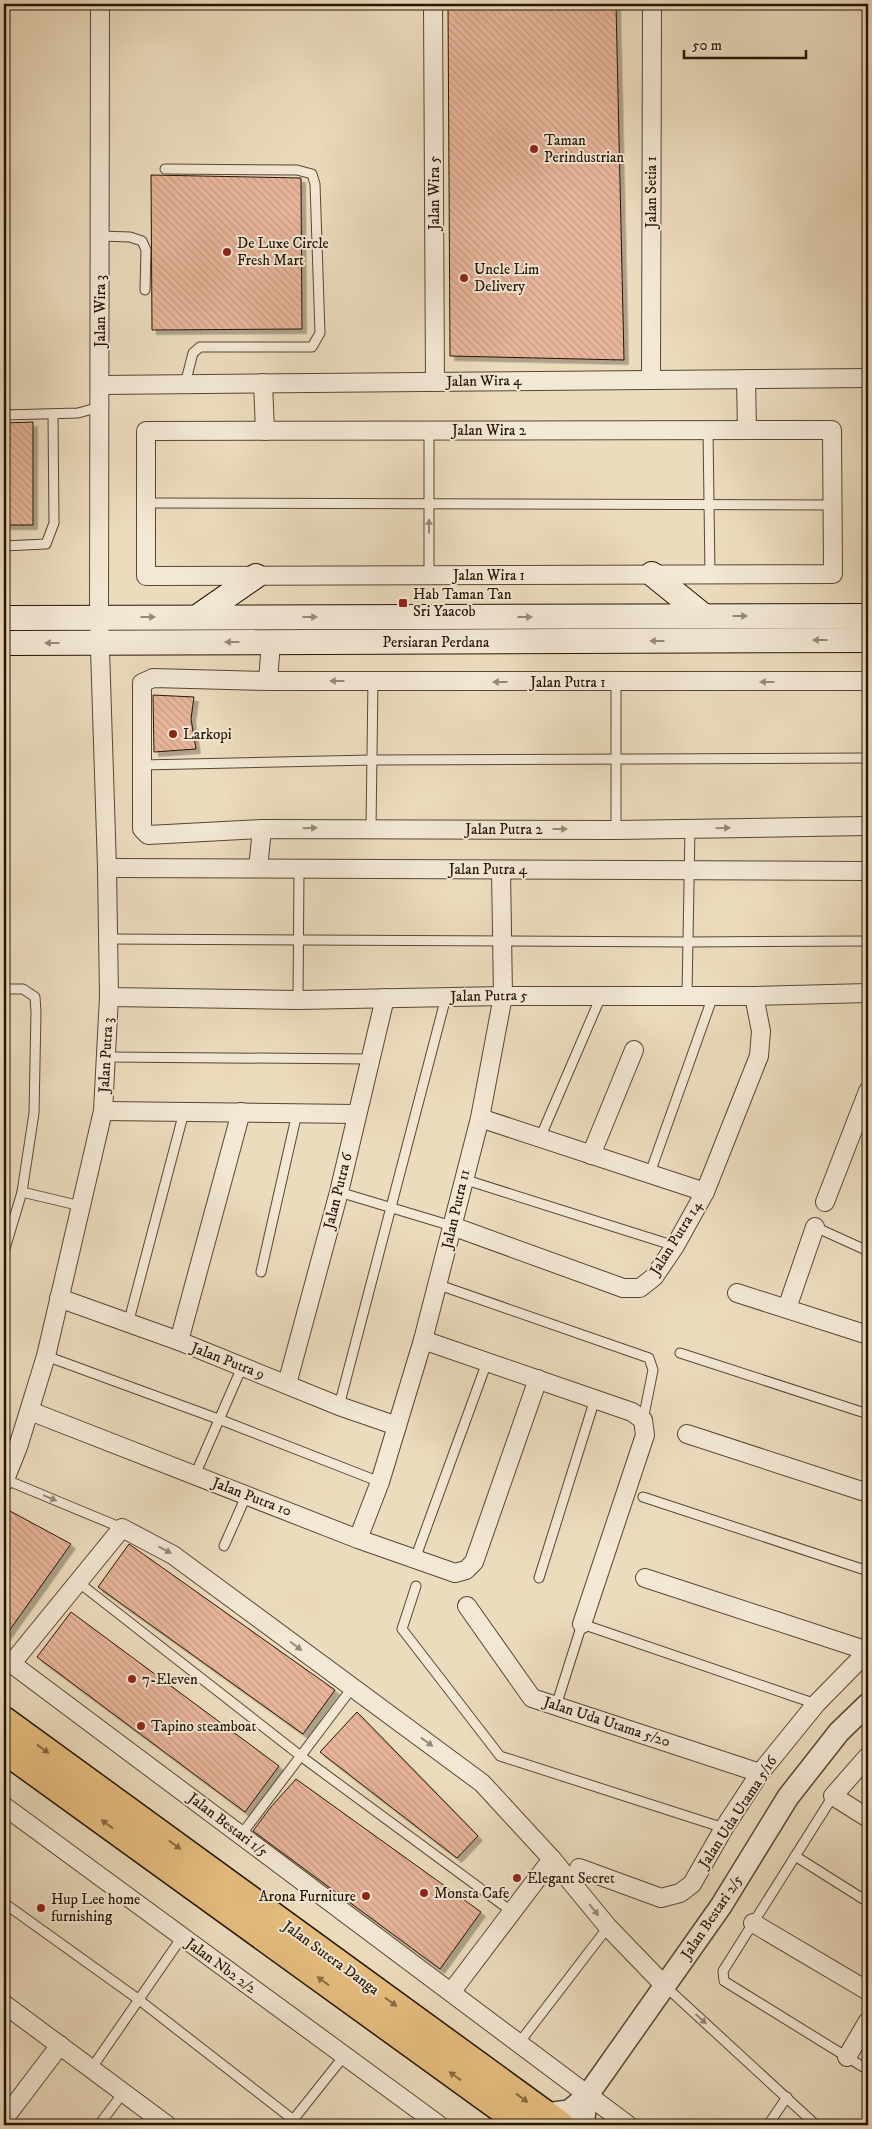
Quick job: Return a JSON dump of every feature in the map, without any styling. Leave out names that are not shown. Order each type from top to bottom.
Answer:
[{"type":"main road","points":[[652,574],[704,616]]},
{"type":"main road","points":[[197,617],[256,576]]},
{"type":"main road","name":"Persiaran Perdana","points":[[4,618],[868,616]]},
{"type":"main road","name":"Persiaran Perdana","points":[[4,644],[868,640]]},
{"type":"main road","name":"Jalan Sutera Danga","points":[[4,1720],[543,2122]]},
{"type":"main road","name":"Jalan Sutera Danga","points":[[4,1750],[543,2122]]},
{"type":"street","name":"Jalan Wira 3","points":[[99,618],[100,4]]},
{"type":"street","name":"Jalan Wira 5","points":[[433,4],[435,382]]},
{"type":"street","name":"Jalan Setia 1","points":[[650,380],[652,4]]},
{"type":"street","name":"Jalan Wira 4","points":[[100,385],[868,378]]},
{"type":"street","points":[[746,379],[747,430]]},
{"type":"street","points":[[263,383],[265,431]]},
{"type":"street","name":"Jalan Wira 2","points":[[146,503],[146,432],[832,430],[833,505]]},
{"type":"street","name":"Jalan Wira 1","points":[[146,503],[146,576],[833,574],[833,505]]},
{"type":"street","name":"Jalan Putra 3","points":[[4,1480],[30,1411],[46,1356],[103,1111],[109,997],[108,868],[99,618]]},
{"type":"street","points":[[268,681],[271,642]]},
{"type":"street","name":"Jalan Putra 1","points":[[142,765],[142,684],[153,678],[268,681],[868,681]]},
{"type":"street","name":"Jalan Putra 2","points":[[142,765],[142,829],[148,835],[262,829],[616,830],[868,826]]},
{"type":"street","points":[[258,868],[262,829]]},
{"type":"street","name":"Jalan Putra 4","points":[[108,868],[868,871]]},
{"type":"street","name":"Jalan Putra 11","points":[[358,1539],[380,1482],[439,1285],[463,1179],[480,1118],[503,996],[504,940],[501,870]]},
{"type":"street","name":"Jalan Putra 5","points":[[109,997],[298,1000],[602,994],[754,996],[868,993]]},
{"type":"street","name":"Jalan Putra 14","points":[[452,1226],[623,1288],[640,1288],[654,1277],[675,1246],[705,1192],[759,1056],[761,1031],[754,996]]},
{"type":"street","name":"Jalan Putra 6","points":[[287,1384],[339,1192],[385,998]]},
{"type":"street","points":[[591,1155],[634,1050]]},
{"type":"street","points":[[825,1202],[868,1091]]},
{"type":"street","points":[[103,1111],[356,1114]]},
{"type":"street","points":[[178,1341],[241,1112]]},
{"type":"street","points":[[480,1118],[705,1192]]},
{"type":"street","points":[[787,1308],[815,1227]]},
{"type":"street","points":[[737,1293],[868,1335]]},
{"type":"street","name":"Jalan Putra 9","points":[[59,1298],[178,1341],[340,1406],[397,1426]]},
{"type":"street","points":[[423,1340],[632,1412],[643,1420],[645,1435],[582,1624]]},
{"type":"street","name":"Jalan Putra 10","points":[[30,1411],[195,1476],[247,1494],[358,1539],[455,1573],[466,1570],[474,1562],[538,1379]]},
{"type":"street","points":[[687,1434],[868,1493]]},
{"type":"street","points":[[8,1660],[78,1582],[122,1528],[173,1555],[482,1783],[552,1859],[608,1927],[665,1986]]},
{"type":"street","points":[[645,1578],[868,1651]]},
{"type":"street","name":"Jalan Uda Utama 5/20","points":[[467,1606],[532,1698],[760,1772]]},
{"type":"street","name":"Jalan Uda Utama 5/16","points":[[579,1868],[661,1898],[680,1893],[692,1884],[724,1828],[760,1772],[816,1704],[868,1651]]},
{"type":"street","name":"Jalan Bestari 1/5","points":[[8,1660],[628,2125]]},
{"type":"street","name":"Jalan Bestari 2/5","points":[[543,2122],[568,2111],[587,2096],[721,1906],[788,1797],[839,1732],[868,1704]]},
{"type":"street","points":[[868,1756],[833,1796],[868,1818]]},
{"type":"street","name":"Jalan Nb2 2/2","points":[[4,1806],[439,2125]]},
{"type":"street","points":[[452,1992],[511,1911],[552,1859]]},
{"type":"street","points":[[753,1923],[868,1991]]},
{"type":"street","points":[[4,2004],[167,2125]]},
{"type":"street","points":[[847,2057],[868,2021]]},
{"type":"street","points":[[4,2119],[60,2045]]},
{"type":"street","points":[[583,2125],[587,2096]]},
{"type":"lane","points":[[165,169],[297,170],[312,174],[315,184],[320,333],[312,347],[200,347],[193,353],[184,384]]},
{"type":"lane","points":[[100,236],[130,237],[142,240],[146,250],[145,290]]},
{"type":"lane","points":[[4,415],[52,416],[78,413],[100,407]]},
{"type":"lane","points":[[4,546],[46,544],[54,523],[52,416]]},
{"type":"lane","points":[[708,430],[710,574]]},
{"type":"lane","points":[[429,431],[429,575]]},
{"type":"lane","points":[[146,503],[833,505]]},
{"type":"lane","points":[[372,828],[373,681]]},
{"type":"lane","points":[[616,682],[616,830]]},
{"type":"lane","points":[[142,765],[372,760],[616,761],[868,758]]},
{"type":"lane","points":[[687,994],[690,829]]},
{"type":"lane","points":[[298,1000],[300,939],[299,869]]},
{"type":"lane","points":[[108,939],[688,942],[868,940]]},
{"type":"lane","points":[[4,989],[23,989],[35,998],[34,1113],[22,1192],[4,1252]]},
{"type":"lane","points":[[540,1138],[602,994]]},
{"type":"lane","points":[[650,1173],[713,996]]},
{"type":"lane","points":[[340,1406],[446,997]]},
{"type":"lane","points":[[106,1057],[370,1059]]},
{"type":"lane","points":[[128,1324],[184,1112]]},
{"type":"lane","points":[[261,1272],[297,1113]]},
{"type":"lane","points":[[463,1179],[675,1246]]},
{"type":"lane","points":[[22,1192],[81,1206]]},
{"type":"lane","points":[[339,1192],[393,1206],[452,1226]]},
{"type":"lane","points":[[815,1227],[868,1251]]},
{"type":"lane","points":[[439,1285],[649,1358],[653,1370],[643,1420]]},
{"type":"lane","points":[[680,1353],[868,1414]]},
{"type":"lane","points":[[46,1356],[221,1420],[380,1482]]},
{"type":"lane","points":[[415,1559],[487,1362]]},
{"type":"lane","points":[[195,1476],[221,1420],[242,1367]]},
{"type":"lane","points":[[539,1578],[595,1399]]},
{"type":"lane","points":[[4,1480],[122,1528]]},
{"type":"lane","points":[[224,1546],[247,1494]]},
{"type":"lane","points":[[643,1497],[868,1571]]},
{"type":"lane","points":[[78,1582],[302,1757],[511,1911]]},
{"type":"lane","points":[[416,1586],[402,1629],[500,1756],[724,1828]]},
{"type":"lane","points":[[556,1706],[582,1624],[816,1704]]},
{"type":"lane","points":[[241,1835],[302,1757],[352,1688]]},
{"type":"lane","points":[[833,1796],[723,1971],[724,1981],[868,2070]]},
{"type":"lane","points":[[795,1856],[868,1902]]},
{"type":"lane","points":[[4,1903],[138,1998],[297,2122],[344,2056]]},
{"type":"lane","points":[[518,2043],[608,1927]]},
{"type":"lane","points":[[91,2069],[138,1998],[182,1937]]},
{"type":"lane","points":[[665,1986],[788,2097],[816,2125]]},
{"type":"lane","points":[[99,2125],[123,2093]]},
{"type":"lane","points":[[768,2125],[788,2097]]},
{"type":"building","name":"Taman Perindustrian","points":[[448,4],[616,4],[624,360],[450,356]]},
{"type":"building","name":"De Luxe Circle Fresh Mart","points":[[151,175],[301,178],[302,329],[152,330]]},
{"type":"building","points":[[33,422],[33,525],[4,525],[4,423]]},
{"type":"building","name":"Larkopi","points":[[153,695],[194,697],[191,719],[196,749],[154,752]]},
{"type":"building","points":[[10,1511],[71,1544],[4,1638],[4,1519]]},
{"type":"building","points":[[129,1544],[335,1690],[303,1734],[98,1587]]},
{"type":"building","points":[[71,1612],[279,1766],[245,1812],[37,1657]]},
{"type":"building","points":[[357,1712],[478,1836],[457,1858],[320,1752]]},
{"type":"building","points":[[296,1779],[481,1912],[440,1969],[253,1831],[270,1808]]},
{"type":"place","name":"Taman Perindustrian","points":[[534,149]]},
{"type":"place","name":"De Luxe Circle Fresh Mart","points":[[227,252]]},
{"type":"place","name":"Uncle Lim Delivery","points":[[464,278]]},
{"type":"place","name":"Hab Taman Tan Sri Yaacob","points":[[403,603]]},
{"type":"place","name":"Larkopi","points":[[173,734]]},
{"type":"place","name":"7-Eleven","points":[[132,1679]]},
{"type":"place","name":"Tapino steamboat","points":[[141,1726]]},
{"type":"place","name":"Elegant Secret","points":[[517,1878]]},
{"type":"place","name":"Monsta Cafe","points":[[424,1893]]},
{"type":"place","name":"Arona Furniture","points":[[366,1896]]},
{"type":"place","name":"Hup Lee home furnishing","points":[[41,1908]]}]
